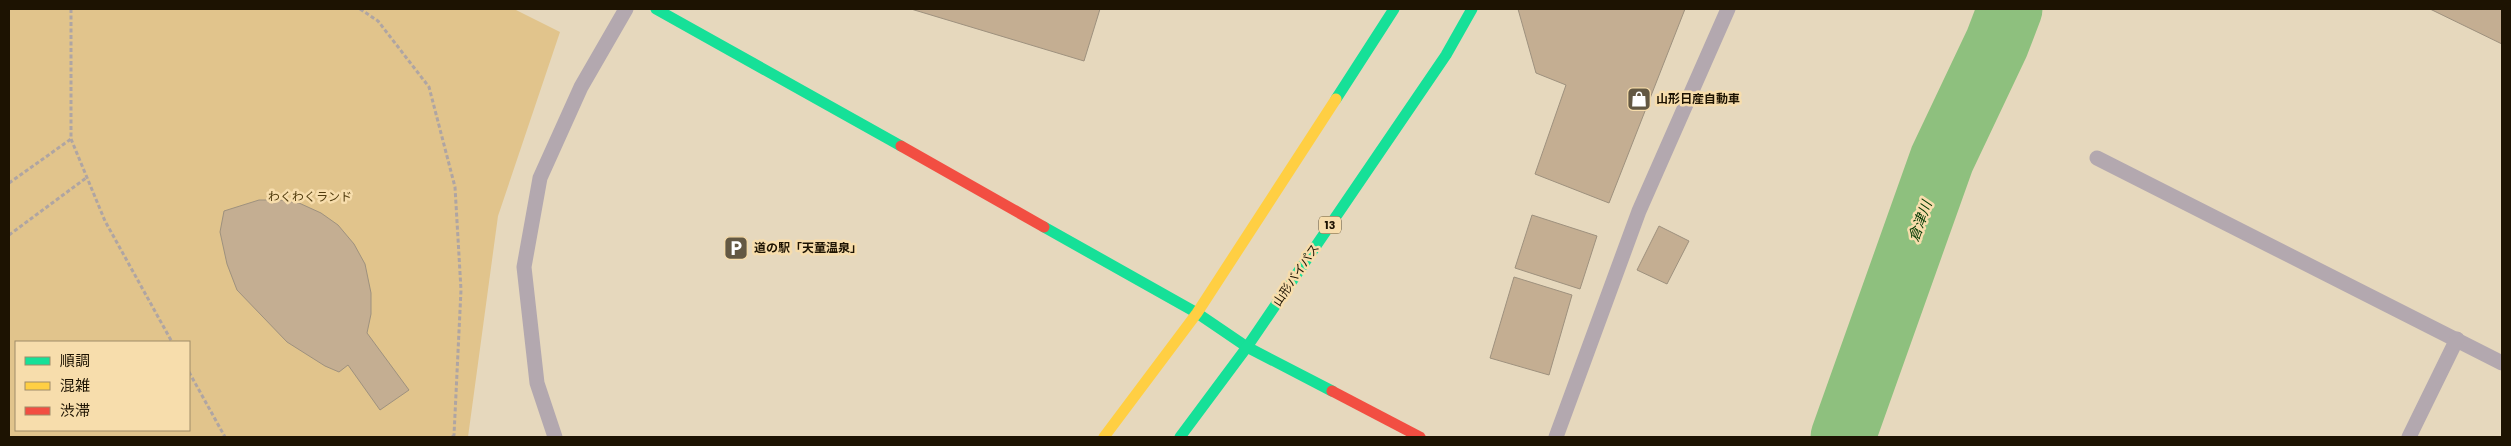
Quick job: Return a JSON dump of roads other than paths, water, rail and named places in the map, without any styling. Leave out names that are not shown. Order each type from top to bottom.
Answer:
[{"type":"main road","points":[[656,9],[1197,313],[1247,347],[1420,437]]},
{"type":"main road","points":[[1104,437],[1197,313],[1394,9]]},
{"type":"main road","name":"山形バイパス","points":[[1180,437],[1247,347],[1446,55],[1472,9]]},
{"type":"lane","points":[[555,437],[537,383],[524,267],[540,178],[581,87],[626,9]]},
{"type":"lane","points":[[1556,437],[1639,211],[1728,9]]},
{"type":"lane","points":[[2097,158],[2502,363]]},
{"type":"lane","points":[[2409,437],[2457,339]]},
{"type":"waterway","name":"倉津川","points":[[1843,437],[1942,159],[1997,43],[2010,9]]},
{"type":"place","name":"山形日産自動車","points":[[1639,99]]},
{"type":"place","name":"道の駅「天童温泉」","points":[[736,248]]},
{"type":"park label","name":"わくわくランド","points":[[310,197]]}]
